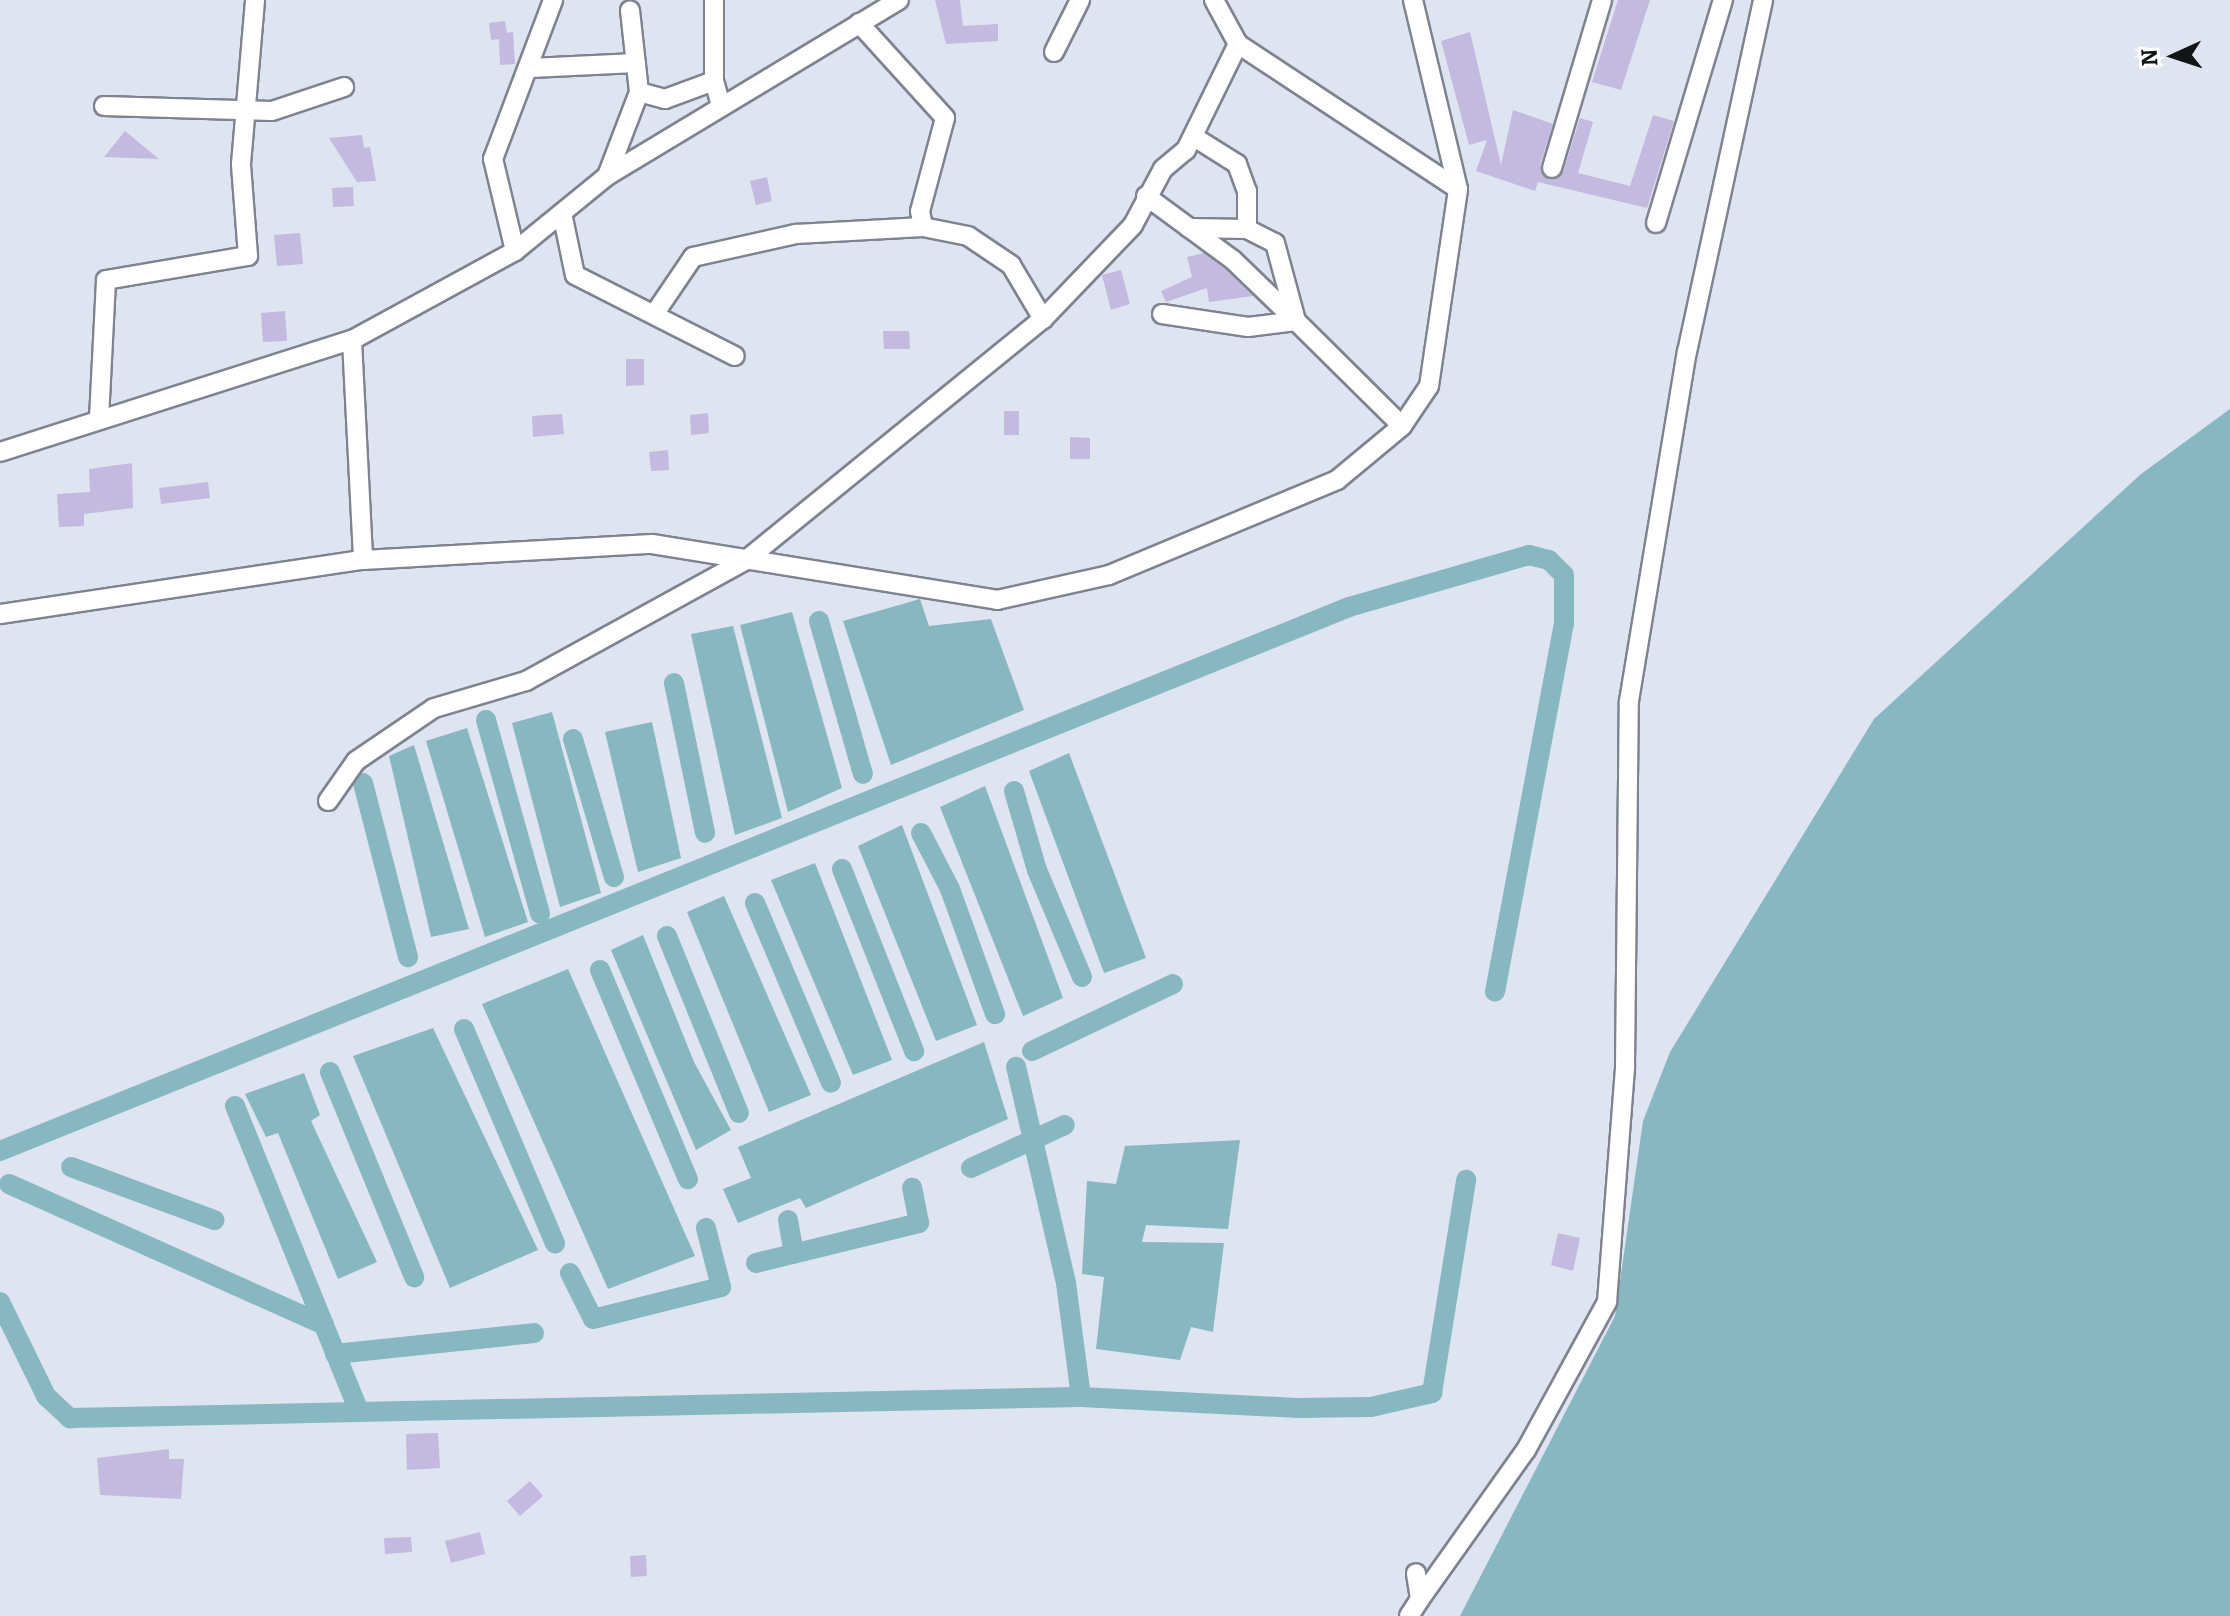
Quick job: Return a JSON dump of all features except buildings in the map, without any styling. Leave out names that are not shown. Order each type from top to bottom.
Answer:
[{"type":"street","points":[[99,419],[106,280],[248,256],[245,109],[255,0]]},
{"type":"street","points":[[515,251],[493,159],[531,68],[553,0]]},
{"type":"street","points":[[714,0],[714,81],[721,105]]},
{"type":"street","points":[[0,452],[99,419],[237,382],[352,340],[515,251],[607,176],[899,0]]},
{"type":"street","points":[[1054,52],[1080,0]]},
{"type":"street","points":[[0,614],[363,560],[652,544],[997,600],[1109,575],[1337,480],[1402,426],[1429,386],[1458,189],[1413,0]]},
{"type":"street","points":[[1552,168],[1602,0]]},
{"type":"street","points":[[1656,223],[1723,0]]},
{"type":"street","points":[[1409,1616],[1526,1450],[1607,1302],[1625,1066],[1629,701],[1687,352],[1763,0]]},
{"type":"street","points":[[1222,5],[1238,44],[1458,189]]},
{"type":"street","points":[[607,176],[639,92],[630,10]]},
{"type":"street","points":[[859,23],[945,118],[920,211],[923,227]]},
{"type":"street","points":[[328,801],[356,761],[434,708],[526,681],[746,560],[1043,319],[1133,225],[1146,196],[1194,137],[1238,44]]},
{"type":"street","points":[[531,68],[636,63]]},
{"type":"street","points":[[639,92],[678,97],[714,81]]},
{"type":"street","points":[[104,106],[245,109],[310,104],[344,87]]},
{"type":"street","points":[[1194,137],[1237,164],[1247,191],[1247,229]]},
{"type":"street","points":[[1146,196],[1189,228],[1296,321],[1402,426]]},
{"type":"street","points":[[562,213],[575,275],[735,356]]},
{"type":"street","points":[[655,313],[693,257],[796,234],[923,227],[968,236],[1011,265],[1043,319]]},
{"type":"street","points":[[1189,228],[1247,229],[1275,243],[1296,321]]},
{"type":"street","points":[[1162,314],[1248,327],[1296,321]]},
{"type":"street","points":[[352,340],[363,560]]},
{"type":"street","points":[[1416,1573],[1420,1599]]},
{"type":"water","points":[[2230,409],[2230,1616],[1460,1616],[1615,1316],[1643,1121],[1670,1052],[1874,719],[2141,474]]},
{"type":"water","points":[[920,599],[929,626],[991,619],[1024,710],[891,765],[843,621]]},
{"type":"water","points":[[792,612],[842,788],[788,812],[740,625]]},
{"type":"water","points":[[733,626],[782,818],[735,835],[691,634]]},
{"type":"water","points":[[552,712],[601,893],[560,907],[512,723]]},
{"type":"water","points":[[652,722],[681,858],[638,872],[605,732]]},
{"type":"water","points":[[467,728],[528,922],[485,937],[426,741]]},
{"type":"water","points":[[414,745],[469,929],[431,937],[389,756]]},
{"type":"water","points":[[1069,753],[1146,958],[1104,973],[1029,771]]},
{"type":"water","points":[[985,786],[1063,998],[1023,1016],[940,807]]},
{"type":"water","points":[[902,825],[977,1025],[936,1041],[858,846]]},
{"type":"water","points":[[815,863],[892,1060],[853,1075],[771,880]]},
{"type":"water","points":[[724,896],[811,1095],[769,1112],[687,912]]},
{"type":"water","points":[[643,935],[694,1062],[731,1130],[696,1150],[611,950]]},
{"type":"water","points":[[568,969],[695,1256],[608,1289],[482,1004]]},
{"type":"water","points":[[433,1028],[538,1250],[450,1288],[353,1056]]},
{"type":"water","points":[[984,1042],[1008,1119],[806,1208],[800,1198],[738,1223],[723,1189],[751,1178],[738,1147]]},
{"type":"water","points":[[304,1073],[320,1115],[311,1121],[377,1262],[338,1279],[278,1133],[266,1137],[245,1094]]},
{"type":"water","points":[[1240,1140],[1228,1229],[1146,1225],[1142,1242],[1224,1243],[1213,1332],[1191,1327],[1180,1360],[1096,1349],[1104,1277],[1082,1274],[1087,1181],[1116,1184],[1125,1146]]},
{"type":"waterway","points":[[0,1151],[1349,607],[1529,555],[1549,560],[1564,575],[1564,623],[1495,992]]},
{"type":"waterway","points":[[819,621],[863,774]]},
{"type":"waterway","points":[[674,683],[705,833]]},
{"type":"waterway","points":[[486,720],[540,914]]},
{"type":"waterway","points":[[573,739],[614,877]]},
{"type":"waterway","points":[[363,783],[408,957]]},
{"type":"waterway","points":[[1014,791],[1037,870],[1082,977]]},
{"type":"waterway","points":[[921,833],[950,889],[995,1014]]},
{"type":"waterway","points":[[842,869],[914,1051]]},
{"type":"waterway","points":[[755,903],[831,1083]]},
{"type":"waterway","points":[[667,936],[739,1113]]},
{"type":"waterway","points":[[600,970],[688,1179]]},
{"type":"waterway","points":[[1032,1051],[1173,984]]},
{"type":"waterway","points":[[464,1029],[555,1243]]},
{"type":"waterway","points":[[0,1302],[46,1396],[70,1418],[1081,1397],[1066,1283],[1016,1067]]},
{"type":"waterway","points":[[330,1072],[414,1277]]},
{"type":"waterway","points":[[235,1106],[358,1409]]},
{"type":"waterway","points":[[971,1168],[1065,1125]]},
{"type":"waterway","points":[[71,1167],[214,1220]]},
{"type":"waterway","points":[[1081,1397],[1296,1408],[1371,1407],[1432,1393],[1466,1180]]},
{"type":"waterway","points":[[9,1184],[324,1325]]},
{"type":"waterway","points":[[756,1263],[919,1223],[912,1188]]},
{"type":"waterway","points":[[788,1220],[794,1253]]},
{"type":"waterway","points":[[570,1273],[593,1319],[721,1287],[706,1228]]},
{"type":"waterway","points":[[335,1354],[534,1333]]}]
